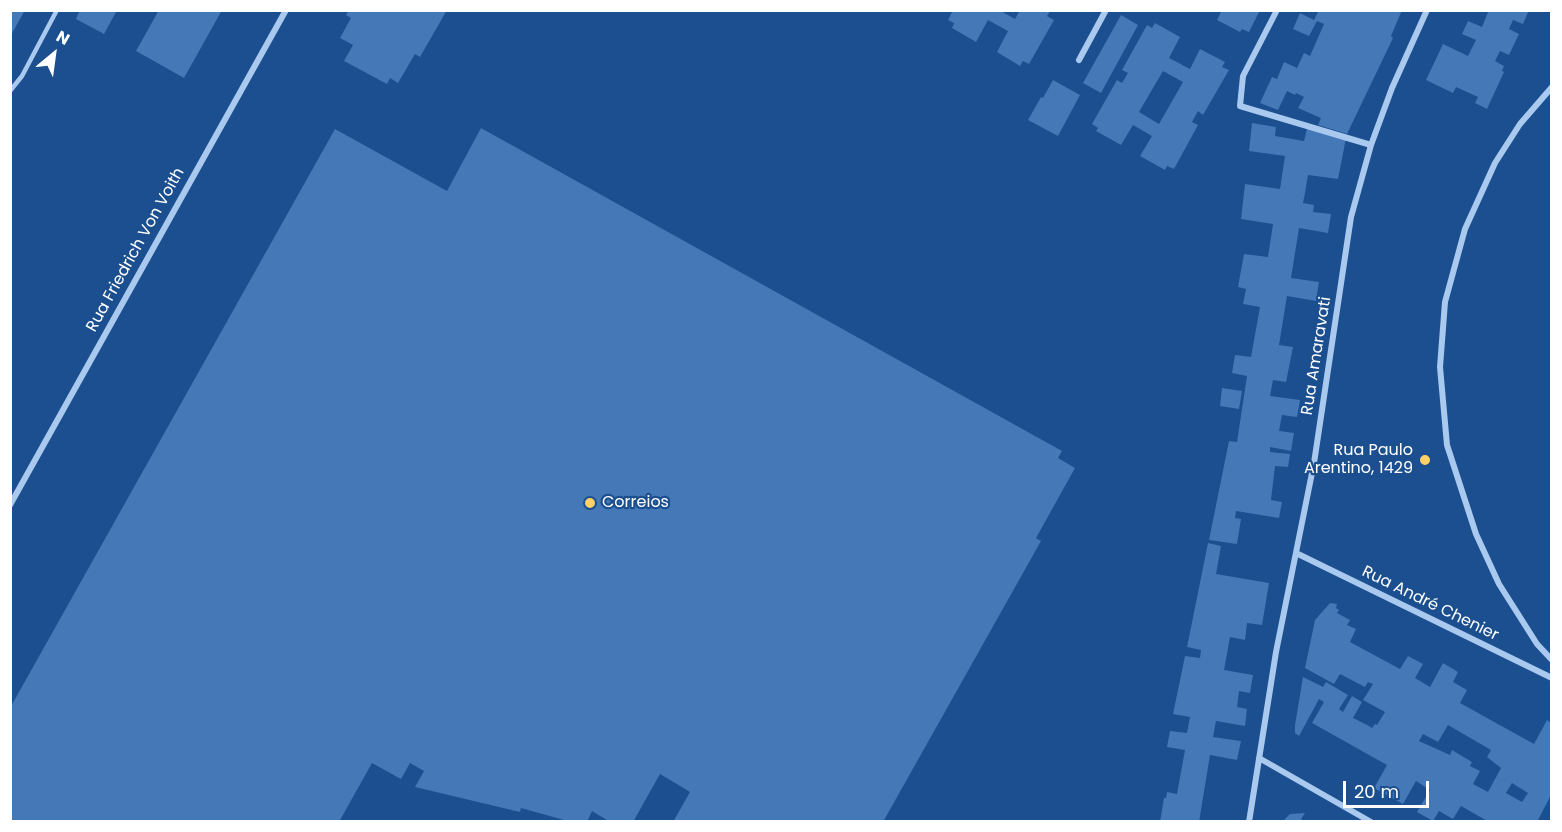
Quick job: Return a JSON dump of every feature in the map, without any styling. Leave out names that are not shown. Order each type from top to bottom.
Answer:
[{"type":"street","name":"Rua Friedrich Von Voith","points":[[10,505],[286,10]]},
{"type":"street","points":[[1079,60],[1106,10]]},
{"type":"street","points":[[1277,10],[1243,76],[1240,105],[1371,145]]},
{"type":"street","name":"Rua Amaravati","points":[[1249,822],[1276,652],[1314,463],[1351,217],[1371,145],[1392,88],[1427,10]]},
{"type":"street","points":[[1551,87],[1521,124],[1495,163],[1465,229],[1445,302],[1440,367],[1447,445],[1476,534],[1499,584],[1537,644],[1551,660]]},
{"type":"street","name":"Rua André Chenier","points":[[1296,553],[1551,678]]},
{"type":"street","points":[[1259,758],[1371,822]]},
{"type":"lane","points":[[10,91],[22,76],[57,10]]},
{"type":"building","points":[[10,10],[25,10],[10,37]]},
{"type":"building","points":[[80,10],[113,10],[116,12],[104,34],[76,19]]},
{"type":"building","points":[[159,10],[222,10],[184,78],[136,51]]},
{"type":"building","points":[[349,10],[447,10],[420,57],[415,54],[398,83],[390,78],[387,84],[344,61],[353,45],[340,38],[351,18],[346,15]]},
{"type":"building","points":[[953,10],[999,10],[1015,19],[1020,10],[1051,10],[1047,16],[1054,20],[1029,64],[1023,61],[1020,66],[997,52],[1008,31],[988,20],[976,42],[952,28],[954,23],[948,20]]},
{"type":"building","points":[[1222,10],[1260,10],[1249,32],[1242,29],[1240,32],[1217,20]]},
{"type":"building","points":[[1319,10],[1402,10],[1391,36],[1393,38],[1347,134],[1318,125],[1321,118],[1298,108],[1304,97],[1296,93],[1295,95],[1287,91],[1278,110],[1260,103],[1272,77],[1277,79],[1284,62],[1297,68],[1304,53],[1310,56],[1324,24],[1317,21],[1309,36],[1293,29],[1300,13],[1314,20]]},
{"type":"building","points":[[1489,10],[1529,10],[1523,24],[1513,20],[1509,29],[1519,34],[1509,55],[1500,51],[1495,61],[1504,66],[1502,71],[1504,72],[1487,109],[1475,103],[1478,97],[1456,87],[1453,93],[1426,80],[1443,44],[1468,56],[1476,40],[1462,34],[1468,21],[1482,27]]},
{"type":"building","points":[[1121,15],[1138,25],[1101,93],[1083,83]]},
{"type":"building","points":[[1155,23],[1180,37],[1169,58],[1190,69],[1200,49],[1225,62],[1222,67],[1229,70],[1203,115],[1198,111],[1192,122],[1198,125],[1174,169],[1167,166],[1165,170],[1140,156],[1152,136],[1133,125],[1121,145],[1096,131],[1098,128],[1092,124],[1117,80],[1122,83],[1128,73],[1122,70],[1147,25],[1152,28]],"holes":[[[1163,71],[1183,82],[1159,124],[1139,112]]]},
{"type":"building","points":[[1053,80],[1080,95],[1058,136],[1028,120]]},
{"type":"building","points":[[1252,123],[1276,127],[1275,136],[1304,141],[1308,125],[1346,138],[1338,179],[1308,175],[1303,203],[1314,205],[1313,212],[1331,214],[1328,233],[1299,228],[1291,278],[1319,282],[1316,301],[1287,296],[1279,345],[1293,347],[1286,382],[1273,380],[1270,396],[1300,400],[1297,417],[1282,415],[1279,431],[1294,433],[1291,451],[1270,447],[1270,452],[1290,454],[1288,467],[1275,466],[1271,500],[1282,502],[1279,518],[1236,511],[1235,518],[1241,519],[1237,544],[1209,540],[1229,441],[1237,442],[1247,376],[1232,373],[1235,355],[1251,357],[1260,307],[1243,304],[1246,289],[1238,287],[1244,254],[1268,257],[1273,224],[1241,219],[1245,184],[1280,189],[1285,156],[1249,151]]},
{"type":"building","name":"Correios","points":[[481,128],[1062,451],[1058,458],[1075,468],[1036,538],[1041,541],[883,822],[673,822],[690,792],[660,774],[633,822],[610,822],[592,811],[587,822],[571,822],[521,808],[520,812],[415,787],[424,771],[410,763],[401,779],[372,763],[339,822],[10,822],[10,708],[335,129],[447,191]]},
{"type":"building","points":[[1222,388],[1242,391],[1239,409],[1220,406]]},
{"type":"building","points":[[1208,543],[1221,546],[1216,574],[1269,583],[1262,625],[1247,623],[1245,640],[1230,637],[1224,670],[1253,675],[1250,693],[1239,691],[1237,707],[1247,709],[1245,726],[1216,721],[1213,737],[1241,741],[1237,760],[1210,755],[1199,822],[1160,822],[1167,792],[1177,794],[1185,750],[1167,747],[1170,731],[1187,733],[1190,717],[1173,714],[1185,656],[1200,658],[1201,650],[1187,647]]},
{"type":"building","points":[[1330,603],[1337,604],[1336,608],[1339,610],[1337,613],[1350,620],[1347,625],[1356,629],[1350,642],[1400,669],[1408,656],[1423,664],[1415,678],[1430,687],[1443,663],[1458,672],[1453,682],[1467,690],[1460,703],[1534,744],[1547,720],[1551,723],[1551,795],[1537,822],[1489,822],[1461,806],[1453,819],[1439,811],[1433,821],[1417,812],[1430,790],[1416,781],[1403,804],[1374,788],[1387,765],[1312,723],[1324,702],[1319,699],[1299,736],[1295,733],[1303,677],[1323,687],[1326,682],[1348,695],[1339,709],[1343,712],[1352,696],[1362,702],[1353,718],[1372,728],[1375,724],[1377,725],[1385,712],[1363,700],[1373,684],[1368,682],[1365,687],[1340,674],[1334,684],[1305,668],[1315,620]],"holes":[[[1448,725],[1491,750],[1487,757],[1501,768],[1488,792],[1473,784],[1480,771],[1470,766],[1472,762],[1452,750],[1450,755],[1419,741],[1423,734],[1438,742]],[[1512,783],[1528,793],[1522,802],[1506,793]]]},
{"type":"building","points":[[1305,813],[1301,819],[1305,822],[1282,822],[1290,814]]},
{"type":"place","name":"Rua Paulo Arentino, 1429","points":[[1425,460]]},
{"type":"place","name":"Correios","points":[[590,503]]}]
